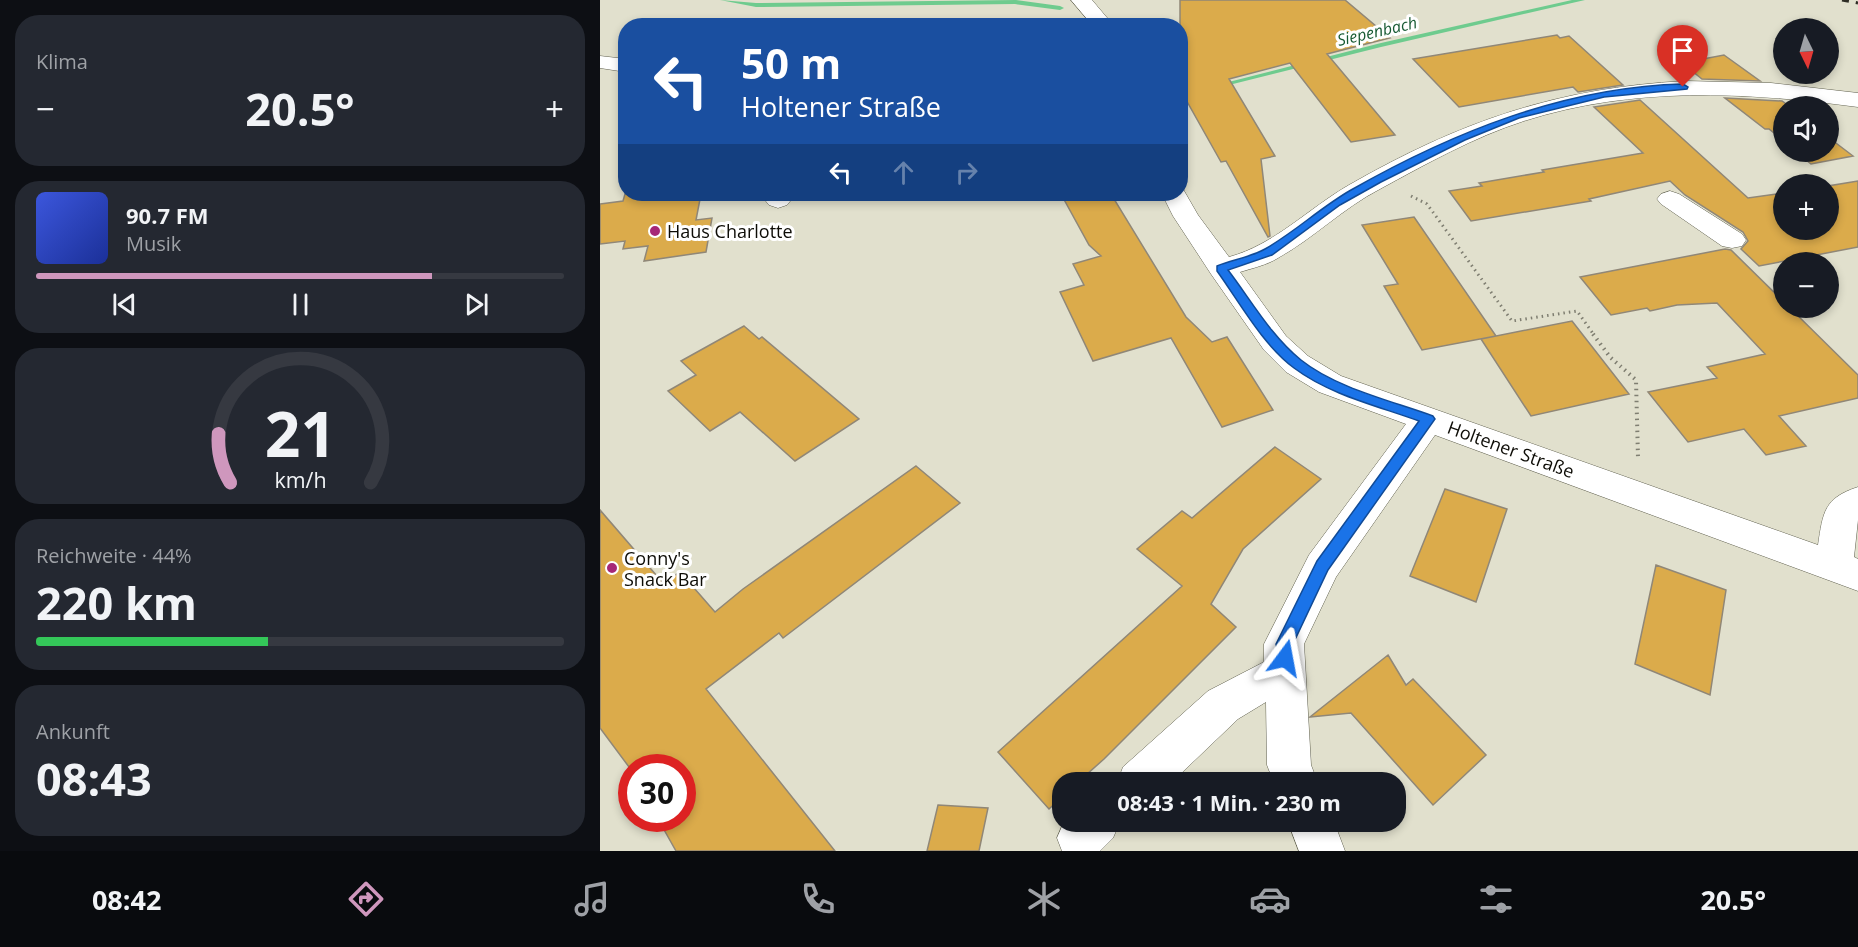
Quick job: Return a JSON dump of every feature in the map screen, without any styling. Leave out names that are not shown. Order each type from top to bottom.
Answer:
[{"type":"street","points":[[1081,0],[1097,18]]},
{"type":"street","points":[[600,62],[618,65]]},
{"type":"street","points":[[1221,268],[1268,252],[1337,203],[1377,180],[1462,138],[1515,116],[1604,94],[1657,87],[1696,86],[1797,91],[1858,100]]},
{"type":"street","points":[[1670,199],[1732,240]]},
{"type":"street","name":"Holtener Straße","points":[[1178,201],[1221,268],[1275,342],[1297,364],[1330,384],[1846,570]]},
{"type":"street","points":[[1292,772],[1289,765],[1284,644],[1322,566],[1428,419]]},
{"type":"street","points":[[1846,570],[1841,513],[1858,501]]},
{"type":"street","points":[[1151,772],[1223,705],[1253,687],[1286,672]]},
{"type":"street","points":[[1315,832],[1322,851]]},
{"type":"path","points":[[1377,180],[1427,204],[1512,321],[1577,311],[1610,357],[1636,380],[1639,495]]},
{"type":"building","points":[[1180,0],[1345,0],[1390,38],[1327,54],[1395,135],[1351,142],[1290,63],[1229,79],[1275,156],[1261,159],[1270,236],[1268,237],[1226,161],[1221,162],[1188,103],[1188,18],[1180,18]]},
{"type":"building","points":[[1557,35],[1560,38],[1569,36],[1623,85],[1578,92],[1573,87],[1459,107],[1413,59]]},
{"type":"building","points":[[1724,55],[1760,81],[1702,79],[1682,63]]},
{"type":"building","points":[[1725,98],[1773,101],[1773,132],[1765,129]]},
{"type":"building","points":[[1640,100],[1748,198],[1773,195],[1773,240],[1839,240],[1839,184],[1858,181],[1858,247],[1832,252],[1773,252],[1773,263],[1759,266],[1741,249],[1748,241],[1743,232],[1685,195],[1670,181],[1589,199],[1591,201],[1471,221],[1449,191],[1482,186],[1479,183],[1544,172],[1542,170],[1643,153],[1594,107]]},
{"type":"building","points":[[1839,145],[1853,156],[1839,159]]},
{"type":"building","name":"Haus Charlotte","points":[[623,201],[700,201],[696,220],[712,218],[706,252],[644,261],[648,246],[623,249],[625,241],[600,244],[600,204]]},
{"type":"building","points":[[1065,201],[1115,201],[1186,317],[1212,342],[1227,337],[1273,410],[1222,427],[1171,338],[1093,361],[1060,292],[1084,285],[1073,264],[1101,256],[1089,245]]},
{"type":"building","points":[[1414,217],[1496,336],[1422,350],[1384,286],[1398,284],[1362,225]]},
{"type":"building","points":[[1725,249],[1731,250],[1773,291],[1773,318],[1800,318],[1858,375],[1858,398],[1779,416],[1806,446],[1766,455],[1744,429],[1688,442],[1648,392],[1717,378],[1707,367],[1765,354],[1717,303],[1677,305],[1650,311],[1647,308],[1611,315],[1580,277]]},
{"type":"building","points":[[1572,321],[1629,394],[1531,416],[1481,339]]},
{"type":"building","points":[[744,326],[759,339],[762,337],[859,419],[795,461],[740,412],[710,431],[668,391],[696,375],[681,361]]},
{"type":"building","points":[[1275,447],[1321,479],[1243,549],[1211,604],[1236,627],[1089,772],[1052,772],[1052,806],[1049,809],[998,752],[1182,586],[1137,549],[1182,511],[1192,518]]},
{"type":"building","points":[[916,466],[960,503],[783,638],[779,633],[706,689],[835,851],[676,851],[665,832],[696,832],[696,754],[619,754],[600,728],[600,510],[663,583],[680,572],[715,612],[743,589]]},
{"type":"building","points":[[1445,489],[1507,509],[1476,602],[1410,576]]},
{"type":"building","points":[[1656,565],[1726,590],[1710,695],[1635,664]]},
{"type":"building","points":[[1388,655],[1406,685],[1413,679],[1486,755],[1433,805],[1406,772],[1351,713],[1310,717]]},
{"type":"building","points":[[938,805],[988,808],[979,851],[927,851]]},
{"type":"waterway","name":"Siepenbach","points":[[724,0],[756,5],[1015,2],[1060,8]]},
{"type":"waterway","name":"Siepenbach","points":[[1217,86],[1381,45],[1581,0]]},
{"type":"railway","points":[[1842,0],[1858,3]]},
{"type":"place","name":"Haus Charlotte","points":[[655,231]]},
{"type":"place","name":"Conny's Snack Bar","points":[[612,568]]},
{"type":"route","points":[[1285,658],[1284,644],[1322,566],[1428,419],[1330,384],[1297,364],[1275,342],[1221,268],[1268,252],[1337,203],[1377,180],[1462,138],[1515,116],[1604,94],[1657,87],[1683,87]]}]
